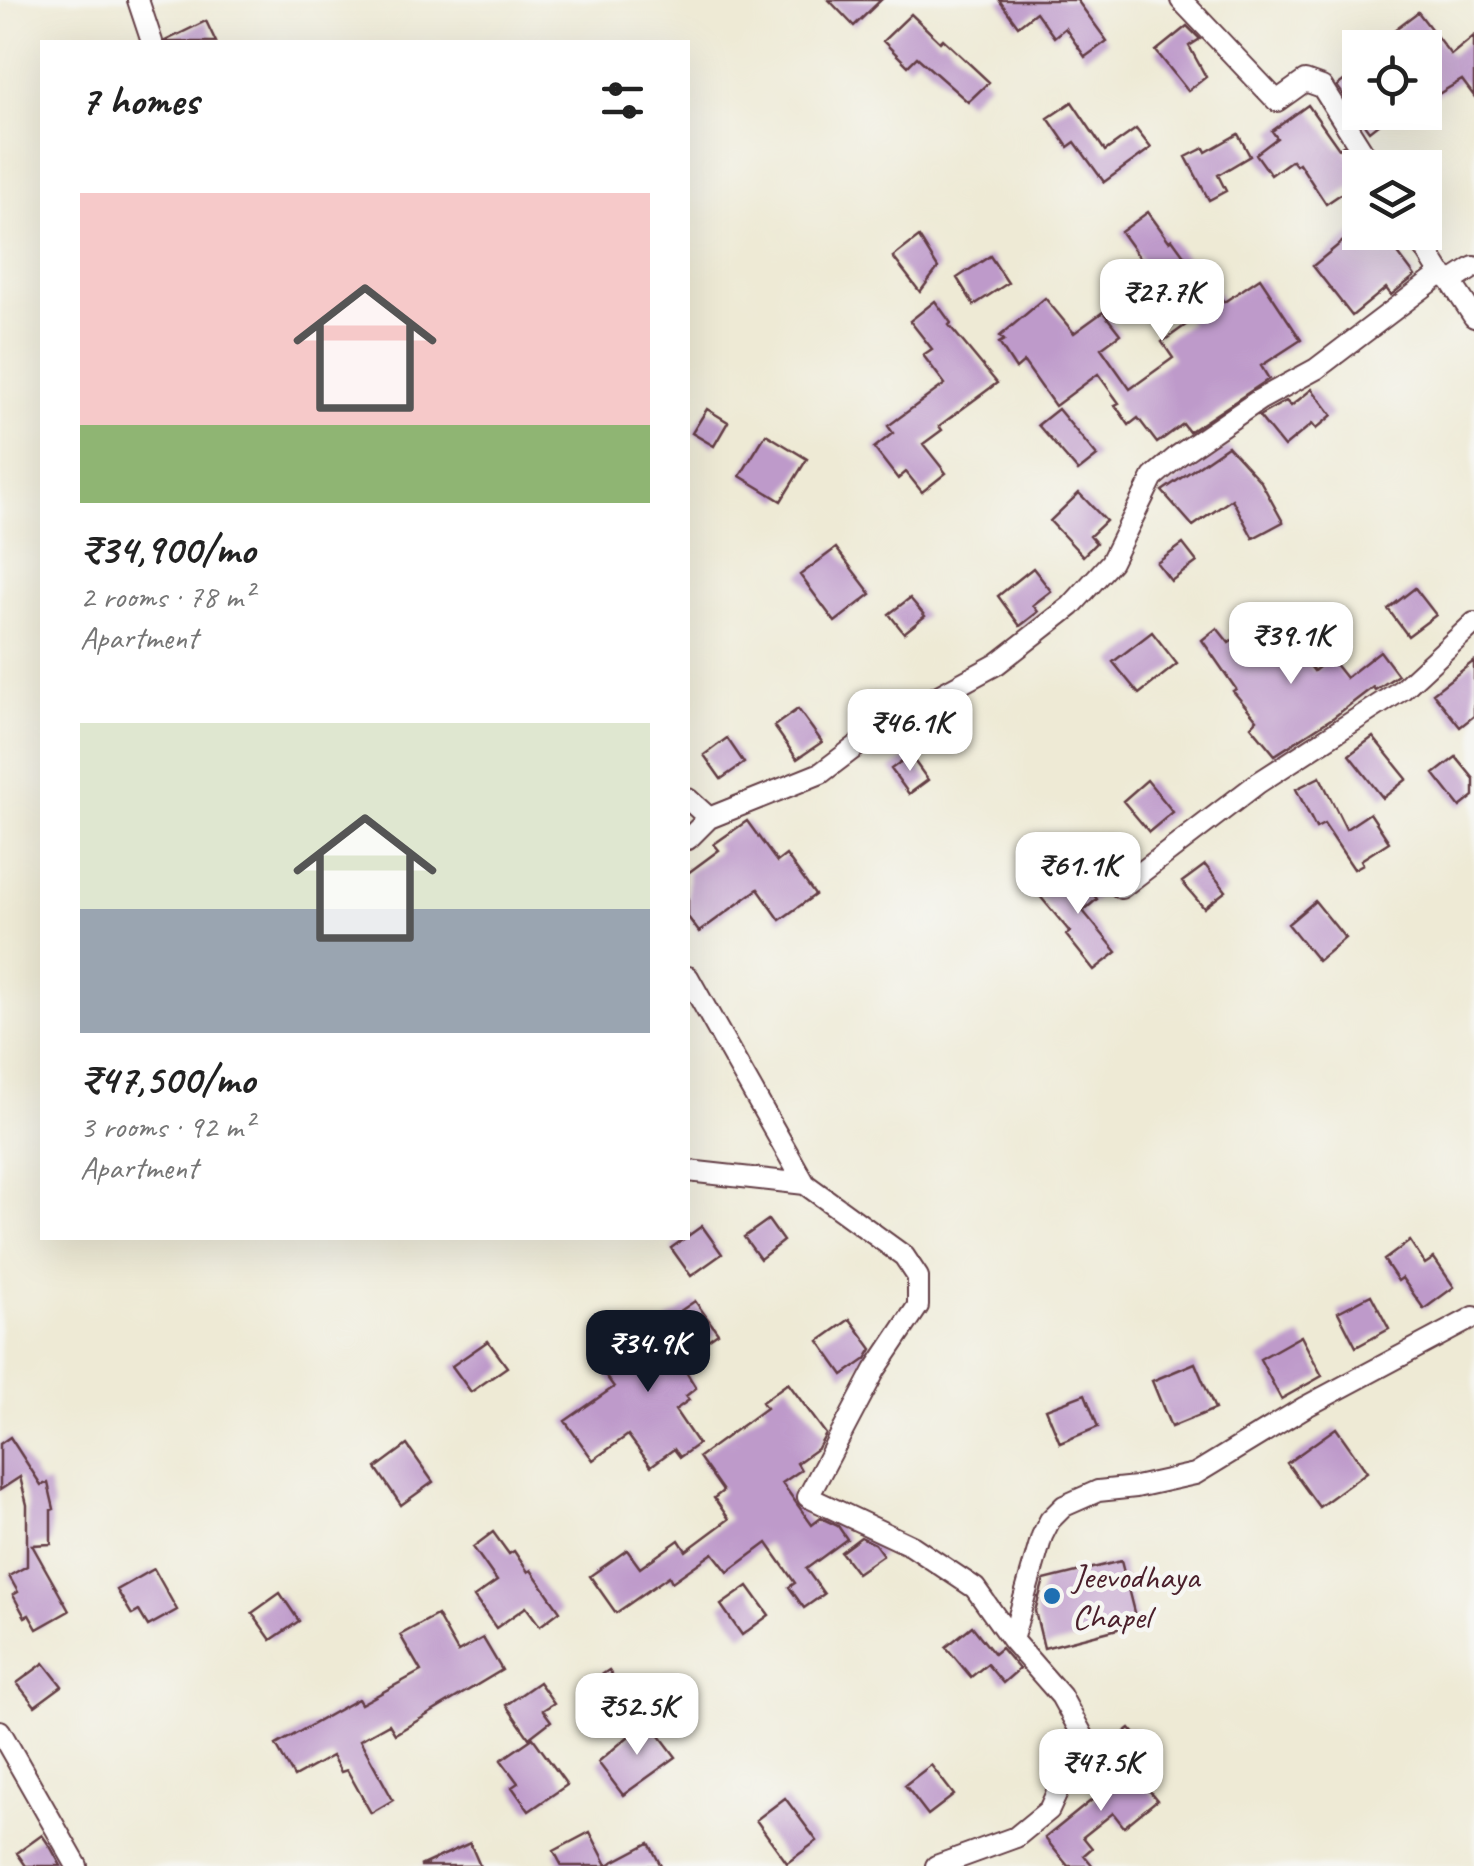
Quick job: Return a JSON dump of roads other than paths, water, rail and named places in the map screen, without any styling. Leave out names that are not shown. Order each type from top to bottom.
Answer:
[{"type":"street","points":[[138,0],[151,40]]},
{"type":"street","points":[[1181,0],[1277,101],[1305,81],[1322,87],[1362,150]]},
{"type":"street","points":[[1427,250],[1474,317]]},
{"type":"street","points":[[690,837],[709,818],[821,773],[883,726],[997,664],[1071,606],[1111,562],[1153,478],[1179,455],[1258,400],[1316,369],[1446,278],[1474,267]]},
{"type":"street","points":[[1121,888],[1258,783],[1403,689],[1474,623]]},
{"type":"street","points":[[690,801],[709,818]]},
{"type":"street","points":[[690,981],[805,1184],[904,1256],[918,1278],[918,1306],[875,1370],[808,1497],[912,1546],[975,1588],[1012,1640],[1061,1696],[1083,1736],[1049,1810],[1016,1837],[936,1866]]},
{"type":"street","points":[[690,1171],[805,1184]]},
{"type":"street","points":[[1012,1640],[1042,1536],[1050,1520],[1080,1496],[1194,1474],[1305,1407],[1474,1317]]},
{"type":"street","points":[[0,1730],[77,1866]]},
{"type":"place","name":"Jeevodhaya Chapel","points":[[1052,1596]]}]
